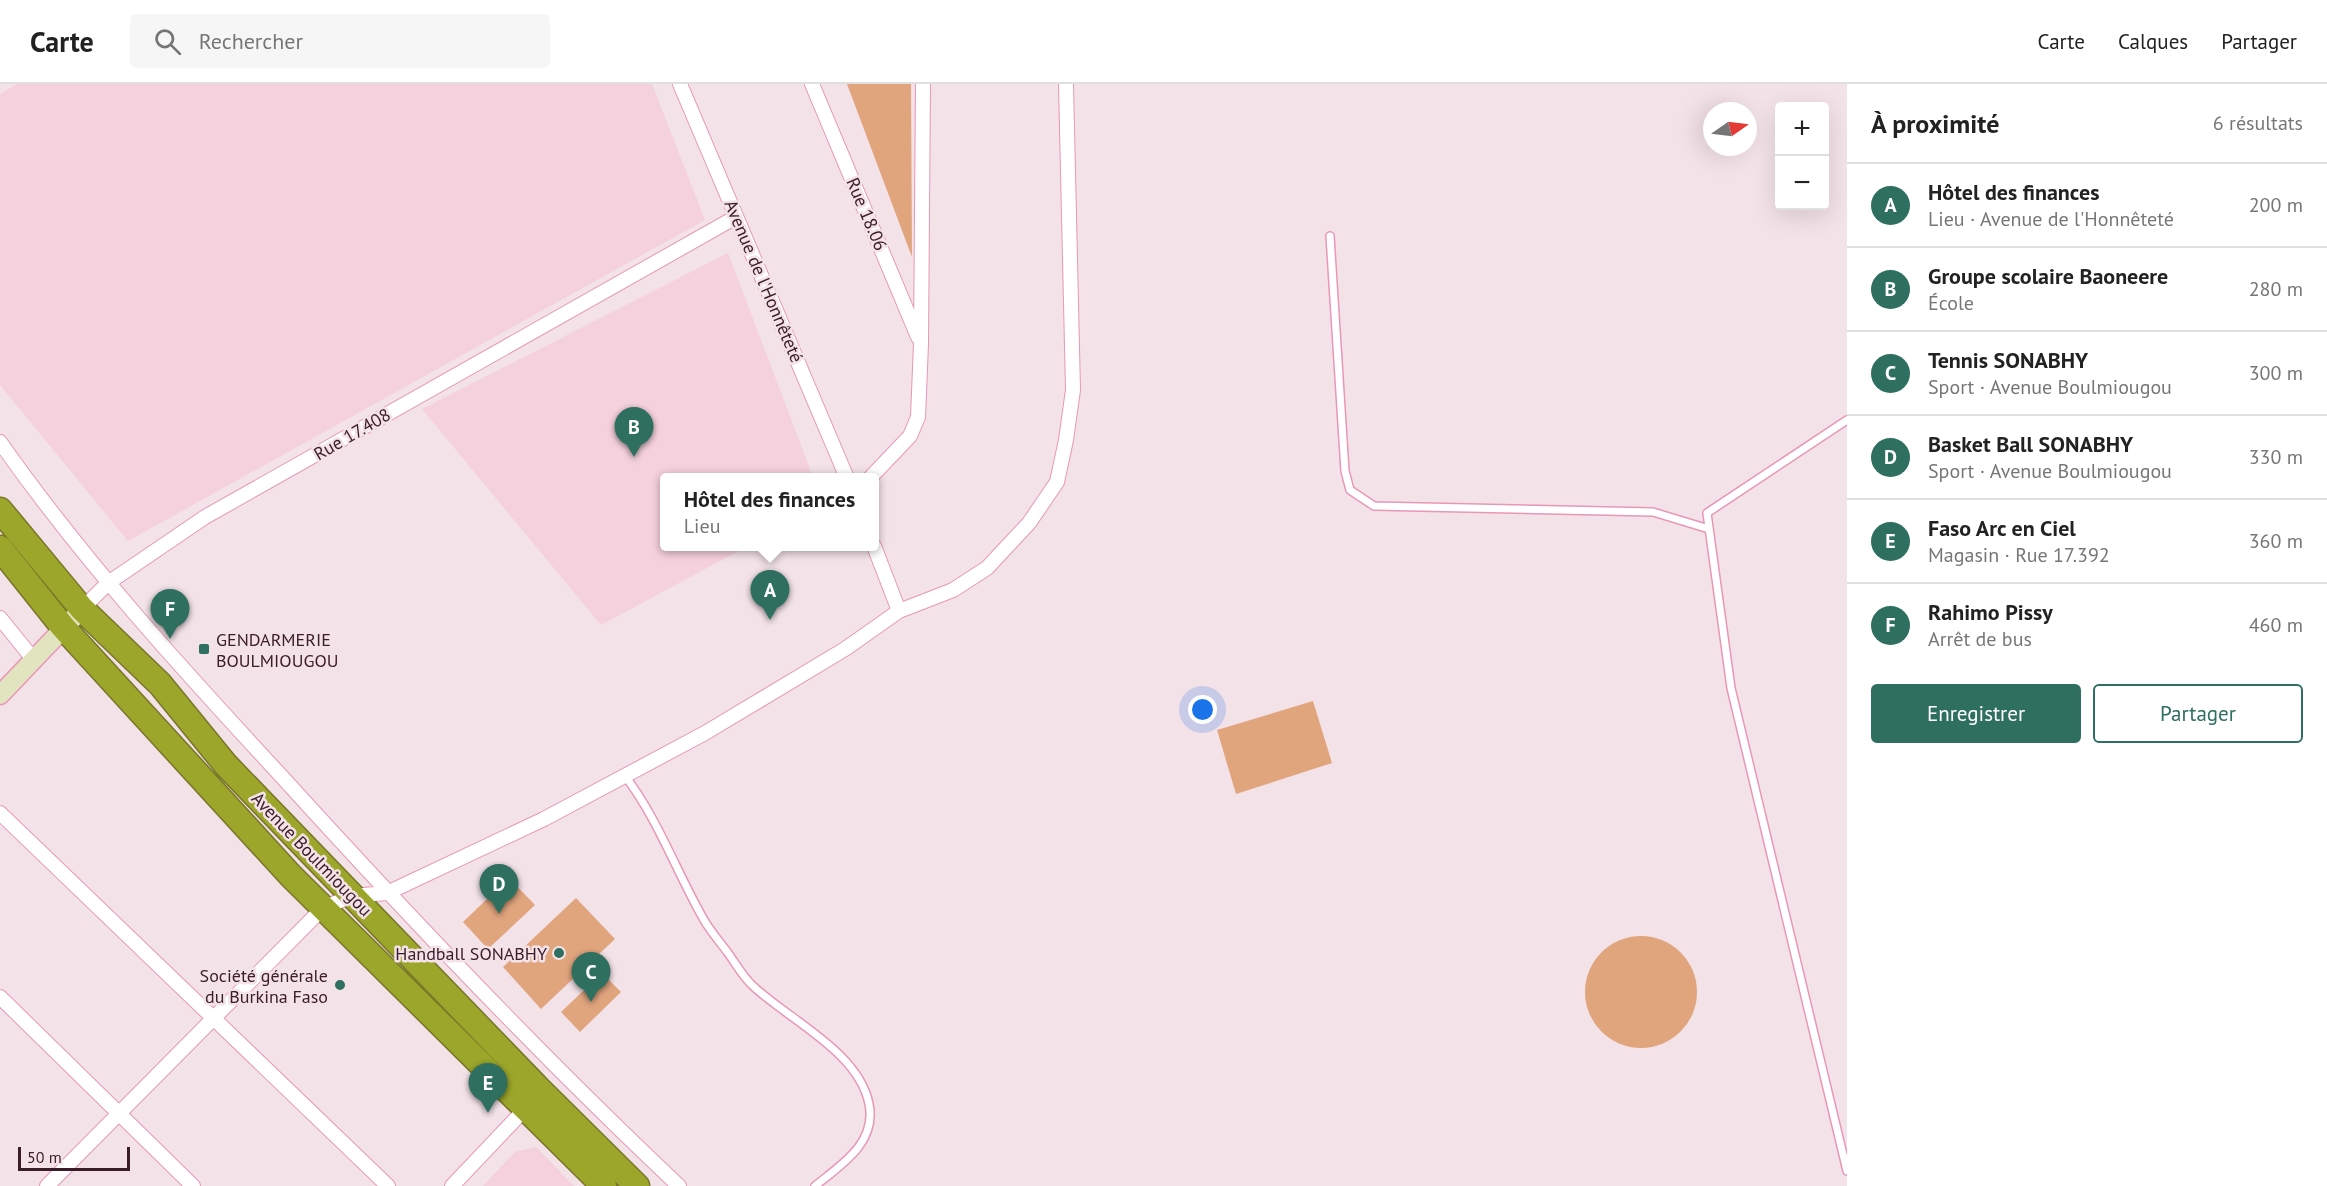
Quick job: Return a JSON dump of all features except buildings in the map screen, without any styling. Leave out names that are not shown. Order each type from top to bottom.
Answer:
[{"type":"highway","name":"Avenue Boulmiougou","points":[[0,510],[82,609],[160,684],[226,765],[637,1186]]},
{"type":"highway","name":"Avenue Boulmiougou","points":[[0,548],[63,627],[291,876],[604,1186]]},
{"type":"street","name":"Avenue de l'Honnêteté","points":[[680,84],[846,473]]},
{"type":"street","name":"Rue 18.06","points":[[812,84],[921,344]]},
{"type":"street","points":[[874,473],[910,436],[918,417],[921,344],[922,84]]},
{"type":"street","points":[[47,1186],[323,908],[352,896],[387,893],[544,819],[705,733],[835,655],[899,611],[953,590],[987,568],[1029,523],[1057,482],[1073,390],[1066,84]]},
{"type":"street","name":"Rue 17.408","points":[[0,695],[63,627],[108,583],[205,518],[736,217]]},
{"type":"street","points":[[0,442],[108,583],[387,893],[598,1109],[679,1186]]},
{"type":"street","points":[[876,551],[899,611]]},
{"type":"street","points":[[0,618],[34,660]]},
{"type":"street","points":[[0,813],[388,1186]]},
{"type":"street","points":[[0,997],[193,1186]]},
{"type":"street","points":[[452,1186],[525,1109]]},
{"type":"lane","points":[[1330,236],[1345,471],[1350,490],[1374,506],[1653,512],[1709,529]]},
{"type":"lane","points":[[1847,420],[1707,513],[1731,688],[1847,1171]]},
{"type":"lane","points":[[625,776],[705,921],[752,985],[822,1041],[844,1061],[863,1085],[869,1104],[871,1125],[855,1154],[815,1186]]},
{"type":"shaded area","points":[[17,84],[652,84],[705,220],[128,541],[0,385],[0,94]]},
{"type":"shaded area","points":[[847,84],[911,84],[912,257]]},
{"type":"shaded area","points":[[728,253],[811,473],[660,473],[660,551],[739,551],[601,625],[422,409]]},
{"type":"shaded area","points":[[1313,701],[1332,763],[1236,794],[1217,730]]},
{"type":"shaded area","points":[[509,878],[535,905],[488,949],[463,922]]},
{"type":"shaded area","name":"Handball SONABHY","points":[[576,898],[615,939],[541,1009],[503,967]]},
{"type":"shaded area","points":[[1641,936],[1662,940],[1681,952],[1693,971],[1697,992],[1693,1013],[1681,1032],[1662,1044],[1641,1048],[1620,1044],[1601,1032],[1589,1013],[1585,992],[1589,971],[1601,952],[1620,940]]},
{"type":"shaded area","points":[[602,973],[621,992],[580,1032],[561,1012]]},
{"type":"shaded area","points":[[536,1147],[574,1186],[483,1186],[515,1152]]},
{"type":"place","name":"Groupe scolaire Baoneere","points":[[634,457]]},
{"type":"place","name":"Hôtel des finances","points":[[770,620]]},
{"type":"place","name":"Rahimo Pissy","points":[[170,639]]},
{"type":"place","name":"GENDARMERIE BOULMIOUGOU","points":[[204,649]]},
{"type":"place","name":"Basket Ball SONABHY","points":[[499,914]]},
{"type":"place","name":"Handball SONABHY","points":[[559,953]]},
{"type":"place","name":"Société générale du Burkina Faso","points":[[340,985]]},
{"type":"place","name":"Tennis SONABHY","points":[[591,1002]]},
{"type":"place","name":"Faso Arc en Ciel","points":[[488,1113]]}]
